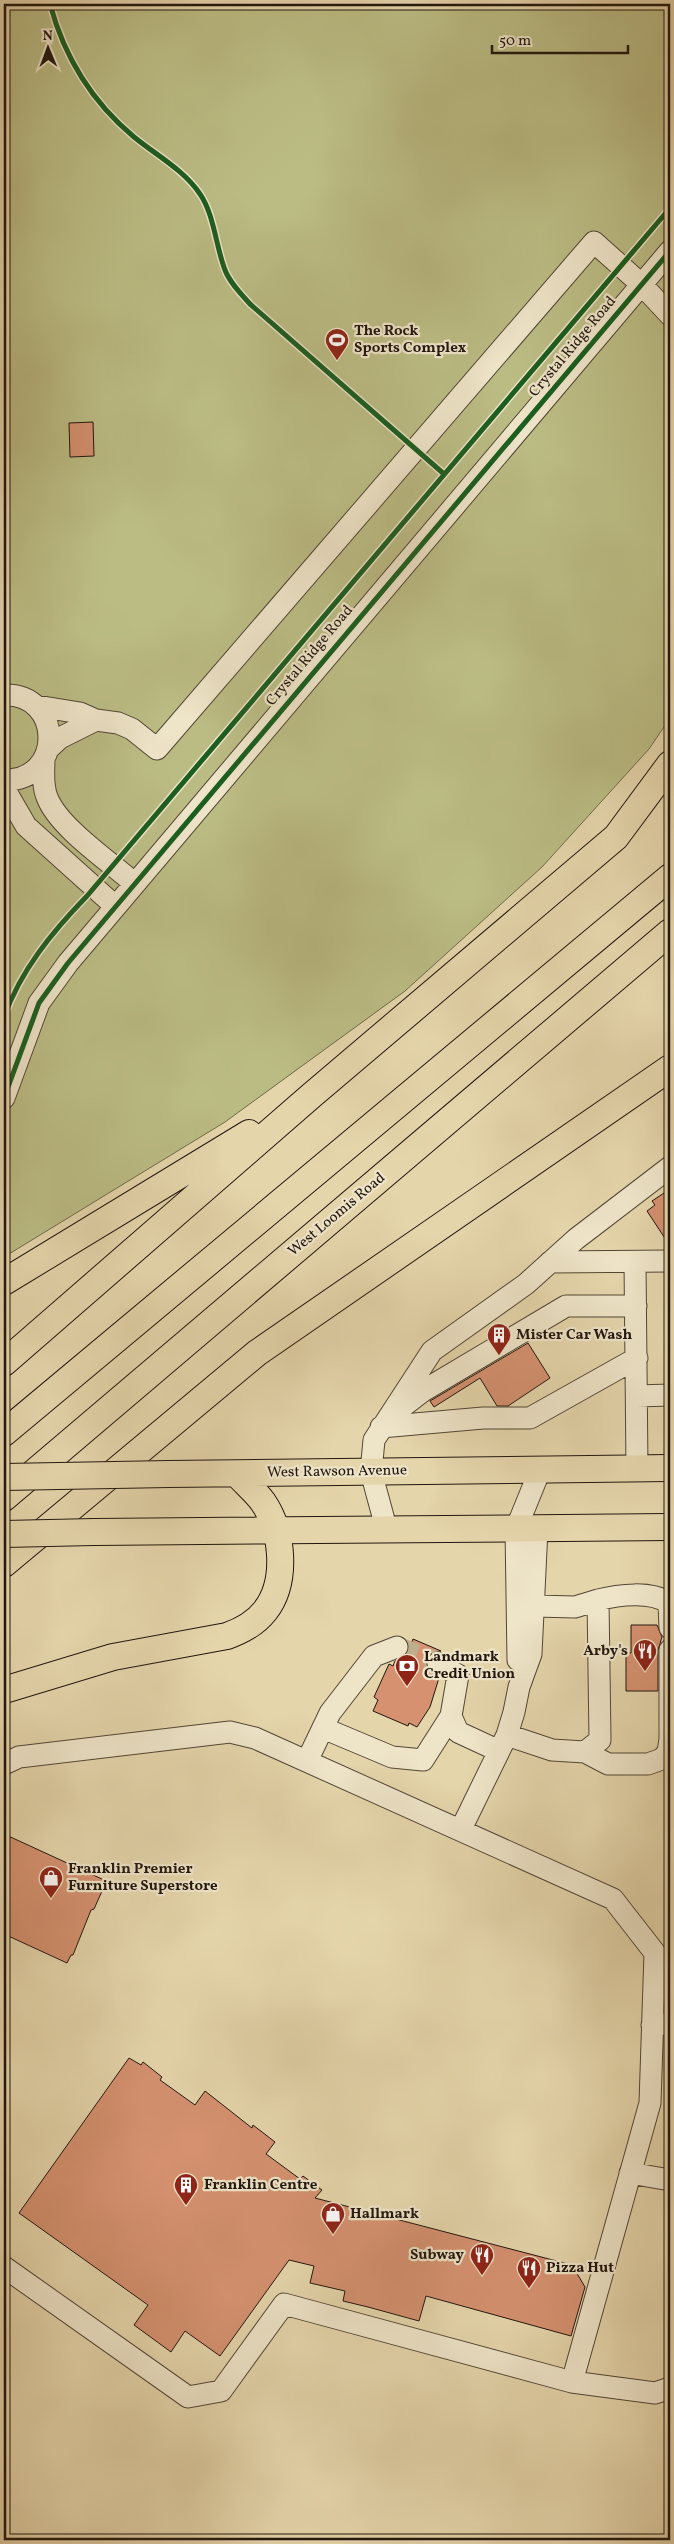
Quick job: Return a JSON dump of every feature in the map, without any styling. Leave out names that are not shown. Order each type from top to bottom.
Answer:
[{"type":"main road","points":[[4,1363],[312,1095],[616,837],[670,764]]},
{"type":"main road","points":[[4,1432],[670,877]]},
{"type":"main road","name":"West Loomis Road","points":[[4,1498],[670,932]]},
{"type":"main road","points":[[4,1564],[257,1353],[670,1068]]},
{"type":"main road","points":[[4,1282],[312,1095]]},
{"type":"main road","name":"West Rawson Avenue","points":[[4,1477],[670,1468]]},
{"type":"main road","points":[[4,1690],[113,1657],[227,1636],[243,1630],[264,1612],[272,1598],[281,1553],[276,1532],[263,1503],[237,1474]]},
{"type":"main road","points":[[4,1534],[670,1527]]},
{"type":"street","points":[[37,706],[80,713],[96,720],[118,723],[132,729],[158,749],[594,242],[642,285],[670,315]]},
{"type":"street","name":"Crystal Ridge Road","points":[[4,1098],[39,1003],[68,963],[670,251]]},
{"type":"street","points":[[4,695],[25,698],[37,706],[46,719],[50,734],[46,754],[46,796],[52,809],[63,822],[134,883]]},
{"type":"street","points":[[4,780],[25,776],[36,769],[60,738],[96,720]]},
{"type":"street","points":[[4,788],[26,826],[115,906]]},
{"type":"street","points":[[387,1531],[371,1472],[374,1440],[432,1351],[526,1284],[576,1239],[670,1166]]},
{"type":"street","points":[[550,1262],[670,1261]]},
{"type":"street","points":[[636,1262],[637,1469]]},
{"type":"street","points":[[383,1424],[423,1391],[566,1306],[636,1306]]},
{"type":"street","points":[[383,1424],[483,1418],[530,1418],[637,1358]]},
{"type":"street","points":[[637,1396],[670,1395]]},
{"type":"street","points":[[519,1687],[527,1529],[540,1470]]},
{"type":"street","points":[[461,1829],[503,1743],[514,1712],[519,1687],[530,1654],[535,1606],[534,1561],[527,1529]]},
{"type":"street","points":[[535,1606],[575,1607],[611,1597],[657,1597],[669,1604],[670,1628]]},
{"type":"street","points":[[585,1752],[600,1740],[598,1600]]},
{"type":"street","points":[[307,1762],[330,1713],[374,1656],[398,1647]]},
{"type":"street","points":[[451,1716],[458,1732],[503,1743],[552,1750],[585,1752],[608,1764],[648,1764],[662,1759],[668,1752],[670,1739],[670,1650]]},
{"type":"street","points":[[323,1728],[392,1757],[423,1760],[451,1716],[458,1675],[438,1663]]},
{"type":"street","points":[[4,1764],[19,1757],[230,1732],[255,1738],[461,1829],[612,1899],[662,1953],[661,2024],[650,2103],[572,2382]]},
{"type":"street","points":[[630,2173],[670,2180]]},
{"type":"street","points":[[4,2267],[188,2397],[221,2391],[284,2304],[572,2382],[655,2393],[670,2388]]},
{"type":"green space","name":"The Rock Sports Complex","points":[[4,4],[670,4],[670,718],[649,749],[542,867],[405,991],[225,1122],[4,1257]]},
{"type":"building","points":[[93,422],[94,456],[70,457],[69,423]]},
{"type":"building","points":[[670,1189],[670,1246],[647,1211],[655,1205],[652,1201]]},
{"type":"building","points":[[528,1343],[550,1378],[508,1406],[497,1406],[480,1378],[434,1407],[430,1401]]},
{"type":"building","name":"Arby's","points":[[631,1625],[657,1625],[662,1637],[658,1650],[658,1691],[626,1691],[626,1653],[631,1653]]},
{"type":"building","name":"Landmark Credit Union","points":[[413,1639],[441,1651],[432,1652],[427,1657],[427,1669],[439,1678],[430,1707],[417,1727],[409,1723],[408,1726],[373,1711],[378,1700],[374,1697],[389,1664],[393,1666],[395,1661],[405,1660]]},
{"type":"building","name":"Franklin Premier Furniture Superstore","points":[[4,1834],[104,1880],[101,1886],[103,1889],[94,1909],[91,1910],[73,1955],[71,1955],[67,1963],[4,1934]]},
{"type":"building","name":"Franklin Centre","points":[[129,2058],[141,2065],[143,2062],[162,2077],[160,2080],[195,2105],[205,2091],[252,2128],[253,2125],[275,2142],[266,2154],[300,2179],[303,2176],[322,2190],[315,2198],[572,2265],[585,2287],[571,2336],[426,2296],[419,2321],[343,2301],[345,2291],[310,2283],[314,2266],[289,2260],[220,2356],[185,2331],[171,2352],[134,2325],[148,2305],[19,2213]]},
{"type":"tunnel","points":[[397,1647],[438,1663]]},
{"type":"cycle path","points":[[50,4],[63,42],[72,60],[105,109],[134,137],[178,170],[200,194],[209,211],[225,270],[239,292],[250,304],[444,474]]},
{"type":"cycle path","points":[[4,1017],[19,983],[39,952],[62,923],[87,896],[670,208]]},
{"type":"cycle path","points":[[4,1098],[39,1003],[68,963],[670,251]]},
{"type":"place","name":"The Rock Sports Complex","points":[[337,361]]},
{"type":"place","name":"Mister Car Wash","points":[[499,1356]]},
{"type":"place","name":"Arby's","points":[[645,1672]]},
{"type":"place","name":"Landmark Credit Union","points":[[407,1687]]},
{"type":"place","name":"Franklin Premier Furniture Superstore","points":[[51,1899]]},
{"type":"place","name":"Franklin Centre","points":[[186,2206]]},
{"type":"place","name":"Hallmark","points":[[333,2235]]},
{"type":"place","name":"Subway","points":[[482,2276]]},
{"type":"place","name":"Pizza Hut","points":[[529,2289]]}]
